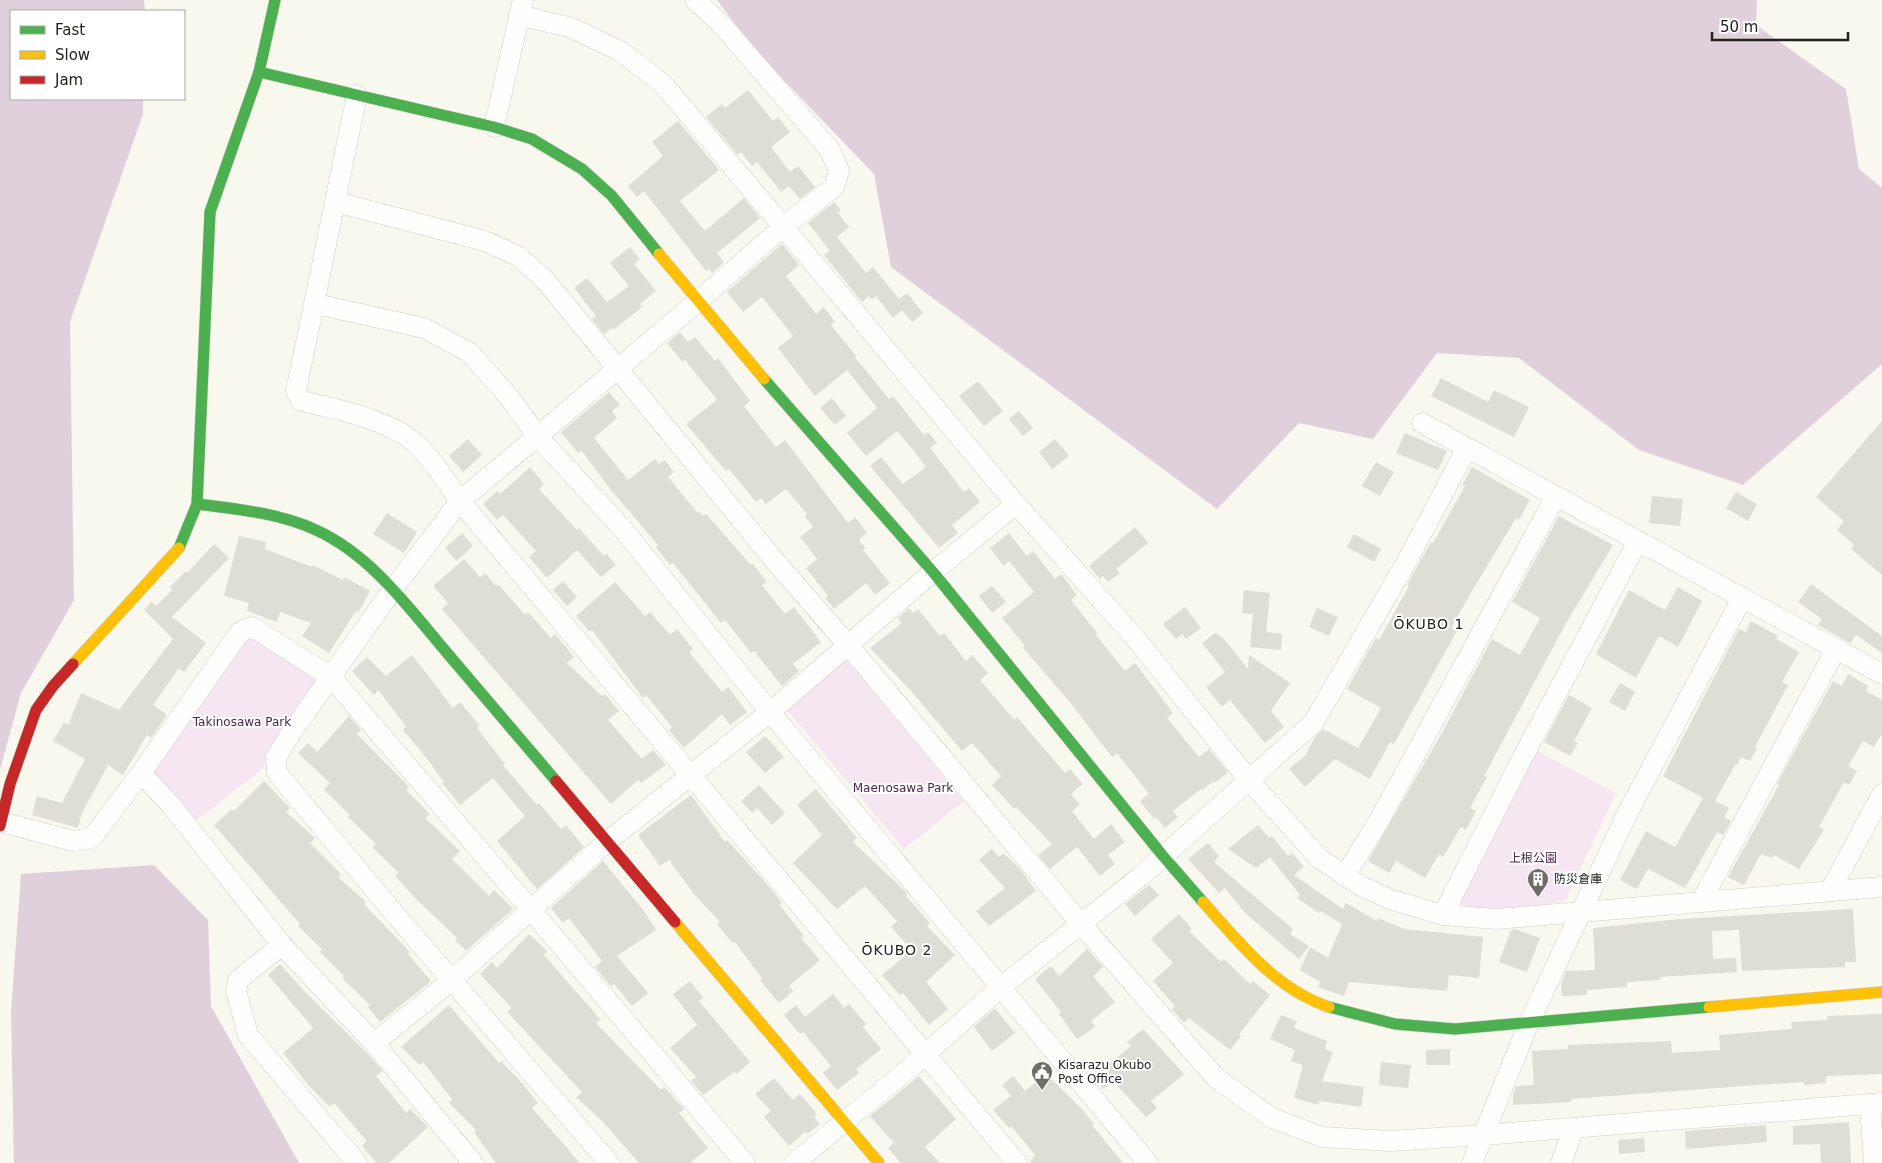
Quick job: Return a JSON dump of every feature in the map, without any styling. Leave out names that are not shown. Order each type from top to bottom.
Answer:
[{"type":"street","points":[[275,0],[259,72],[210,212],[197,504],[180,547],[53,686],[36,710],[10,784],[0,824],[73,841],[92,838],[141,773],[240,632],[252,627],[331,678],[531,910],[744,1163]]},
{"type":"street","points":[[609,1163],[277,773],[276,758],[291,733],[393,589],[460,501],[538,437],[784,226],[834,187],[839,171],[830,150],[721,24],[695,0]]},
{"type":"street","points":[[494,127],[521,7],[572,28],[620,51],[663,84],[1016,504],[1136,639],[1249,780],[1320,859],[1358,885],[1392,900],[1443,915],[1496,919],[1702,900],[1882,887]]},
{"type":"street","points":[[259,72],[494,127],[532,139],[582,169],[612,196],[697,302],[933,572],[1163,856],[1250,955],[1307,1000],[1345,1013],[1394,1024],[1455,1029],[1882,992]]},
{"type":"street","points":[[357,95],[316,304],[296,391],[301,401],[337,409],[395,429],[416,443],[460,501],[1017,1163]]},
{"type":"street","points":[[336,202],[485,241],[518,256],[545,280],[616,370],[774,560],[848,645],[1081,924],[1216,1078],[1272,1118],[1322,1137],[1390,1141],[1484,1136],[1876,1104],[1874,1163]]},
{"type":"street","points":[[316,304],[424,328],[469,352],[509,397],[538,437],[622,528],[770,712],[1148,1163]]},
{"type":"street","points":[[1422,423],[1882,674]]},
{"type":"street","points":[[794,1163],[926,1054],[1001,987],[1163,856],[1313,723],[1407,561],[1467,448]]},
{"type":"street","points":[[1345,876],[1381,817],[1556,496]]},
{"type":"street","points":[[197,504],[256,510],[302,524],[349,549],[393,589],[879,1163]]},
{"type":"street","points":[[374,1043],[452,980],[608,841],[770,712],[933,572],[1016,504]]},
{"type":"street","points":[[1443,915],[1524,756],[1638,541]]},
{"type":"street","points":[[1472,1163],[1529,1023],[1628,812],[1742,598]]},
{"type":"street","points":[[1702,900],[1836,649]]},
{"type":"street","points":[[141,773],[170,804],[282,945],[374,1043],[473,1163]]},
{"type":"street","points":[[1830,891],[1882,794]]},
{"type":"street","points":[[282,945],[238,980],[236,991],[248,1035],[357,1163]]},
{"type":"street","points":[[1561,1163],[1574,1128]]},
{"type":"green space","name":"Takinosawa Park","points":[[252,627],[331,677],[276,758],[188,827],[141,773]]},
{"type":"green space","name":"Maenosawa Park","points":[[846,660],[964,801],[904,849],[787,710]]},
{"type":"green space","name":"上根公園","points":[[1537,751],[1616,793],[1565,901],[1508,909],[1464,906],[1455,901]]},
{"type":"shaded area","points":[[0,0],[144,0],[145,10],[10,10],[10,100],[143,100],[143,114],[70,322],[74,600],[21,693],[0,770]]},
{"type":"shaded area","points":[[717,0],[1757,0],[1756,25],[1846,89],[1859,169],[1882,188],[1882,364],[1743,485],[1639,450],[1519,358],[1437,353],[1373,439],[1299,423],[1217,509],[891,267],[874,174],[752,47]]},
{"type":"shaded area","points":[[154,865],[208,920],[211,1006],[299,1163],[14,1163],[11,1012],[21,874]]},
{"type":"building","points":[[748,90],[773,121],[778,117],[790,132],[771,147],[790,172],[798,166],[815,187],[800,199],[789,186],[781,192],[757,162],[752,166],[741,152],[738,155],[706,117],[722,104],[725,108]]},
{"type":"building","points":[[678,121],[719,170],[680,201],[705,231],[744,198],[760,218],[717,253],[724,262],[712,273],[709,269],[706,271],[644,191],[637,197],[628,186],[663,156],[652,142]]},
{"type":"building","points":[[834,202],[841,210],[838,213],[849,227],[837,237],[866,273],[873,267],[899,299],[907,293],[923,313],[912,322],[902,310],[893,318],[876,296],[872,300],[869,296],[862,302],[824,255],[830,251],[808,223]]},
{"type":"building","points":[[782,244],[799,265],[786,276],[816,314],[824,307],[835,322],[831,325],[855,357],[889,399],[893,396],[924,435],[928,432],[937,443],[930,448],[964,492],[969,488],[980,502],[952,525],[958,533],[939,548],[870,466],[881,457],[903,484],[926,467],[910,446],[897,431],[866,456],[847,433],[877,408],[847,370],[815,396],[778,348],[793,336],[762,297],[743,312],[727,292]]},
{"type":"building","points":[[630,247],[640,259],[634,264],[656,291],[640,304],[642,307],[613,330],[612,328],[604,334],[592,319],[596,316],[574,288],[587,278],[607,302],[629,286],[610,263]]},
{"type":"building","points":[[680,332],[688,342],[695,337],[715,361],[718,358],[750,401],[744,406],[776,447],[785,440],[848,523],[855,517],[867,533],[859,540],[865,548],[863,550],[890,583],[875,595],[866,583],[834,609],[825,598],[828,596],[806,568],[817,559],[800,537],[813,527],[805,516],[807,514],[786,489],[766,504],[761,498],[756,502],[729,469],[726,471],[686,424],[717,400],[685,360],[683,362],[667,343]]},
{"type":"building","points":[[1441,378],[1488,402],[1494,390],[1529,407],[1514,437],[1431,396]]},
{"type":"building","points":[[978,381],[1003,411],[984,426],[959,396]]},
{"type":"building","points":[[609,392],[620,405],[612,411],[617,418],[594,438],[628,480],[655,459],[659,464],[665,460],[674,472],[668,477],[698,513],[703,516],[706,514],[751,565],[752,563],[767,582],[762,585],[785,614],[794,607],[821,642],[793,664],[799,671],[782,686],[754,651],[751,653],[725,620],[721,623],[673,563],[670,565],[656,547],[658,545],[611,490],[581,450],[578,453],[561,432]]},
{"type":"building","points":[[832,398],[846,416],[835,425],[820,408]]},
{"type":"building","points":[[1019,411],[1033,428],[1023,436],[1009,419]]},
{"type":"building","points":[[1882,421],[1882,575],[1851,549],[1854,545],[1837,530],[1844,521],[1816,497]]},
{"type":"building","points":[[1405,433],[1447,451],[1438,470],[1396,453]]},
{"type":"building","points":[[468,439],[482,455],[463,472],[449,456]]},
{"type":"building","points":[[1055,439],[1069,456],[1052,469],[1039,452]]},
{"type":"building","points":[[1376,462],[1394,472],[1380,496],[1362,486]]},
{"type":"building","points":[[530,467],[544,484],[539,489],[577,530],[579,528],[604,556],[607,554],[616,565],[601,577],[577,550],[547,578],[529,557],[536,551],[503,515],[497,520],[483,504],[497,491],[500,494]]},
{"type":"building","points":[[1472,467],[1530,500],[1519,520],[1516,518],[1472,591],[1451,628],[1457,631],[1394,744],[1390,742],[1370,779],[1335,759],[1305,787],[1289,769],[1305,756],[1315,737],[1323,729],[1358,748],[1381,708],[1347,689],[1376,638],[1379,640],[1431,542],[1433,543],[1465,486],[1462,485]]},
{"type":"building","points":[[1736,492],[1757,504],[1748,521],[1726,508]]},
{"type":"building","points":[[1652,496],[1683,499],[1680,526],[1649,523]]},
{"type":"building","points":[[387,513],[417,532],[404,553],[373,534]]},
{"type":"building","points":[[1559,516],[1613,545],[1565,625],[1484,776],[1487,777],[1470,808],[1476,811],[1466,830],[1461,827],[1443,857],[1439,854],[1425,878],[1396,861],[1389,873],[1368,861],[1443,731],[1492,639],[1520,655],[1540,618],[1512,602]]},
{"type":"building","points":[[1135,527],[1148,543],[1116,569],[1120,573],[1108,582],[1103,576],[1100,579],[1089,566]]},
{"type":"building","points":[[462,533],[473,546],[457,561],[445,548]]},
{"type":"building","points":[[1009,533],[1027,556],[1033,551],[1055,579],[1061,574],[1077,595],[1071,600],[1097,633],[1096,635],[1125,671],[1135,663],[1173,713],[1167,718],[1199,757],[1209,749],[1228,772],[1215,783],[1214,781],[1201,789],[1173,811],[1178,817],[1165,828],[1156,817],[1154,819],[1140,801],[1149,794],[1117,753],[1112,757],[1069,701],[1023,648],[1025,646],[1002,618],[1034,592],[1009,561],[1004,566],[990,548]]},
{"type":"building","points":[[1354,534],[1381,549],[1374,562],[1347,547]]},
{"type":"building","points":[[239,536],[266,542],[265,549],[312,567],[313,565],[343,580],[344,577],[370,591],[358,613],[356,611],[329,653],[302,636],[311,623],[280,612],[277,622],[247,611],[249,603],[224,596]]},
{"type":"building","points":[[214,544],[229,558],[172,617],[206,643],[184,672],[179,668],[153,705],[167,715],[151,738],[147,735],[123,775],[108,765],[82,813],[78,828],[32,815],[37,796],[62,803],[85,759],[53,741],[64,722],[68,725],[81,693],[119,710],[173,639],[144,610],[151,602],[156,606],[172,590],[170,587],[186,571],[187,573]]},
{"type":"building","points":[[464,559],[480,577],[485,573],[496,586],[498,584],[525,615],[528,612],[551,638],[555,634],[574,657],[567,663],[602,696],[605,694],[619,711],[608,720],[642,759],[653,750],[666,765],[641,783],[638,780],[611,804],[442,609],[448,603],[433,586]]},
{"type":"building","points":[[563,581],[577,597],[567,606],[553,590]]},
{"type":"building","points":[[615,582],[645,616],[650,612],[670,635],[677,629],[693,649],[689,652],[722,692],[728,687],[747,712],[730,725],[722,714],[684,748],[669,730],[672,727],[646,695],[643,698],[592,630],[590,632],[576,616]]},
{"type":"building","points":[[1811,584],[1882,636],[1882,653],[1856,635],[1850,643],[1818,625],[1822,619],[1798,602]]},
{"type":"building","points":[[992,586],[1006,602],[992,613],[979,596]]},
{"type":"building","points":[[1678,587],[1702,601],[1678,647],[1659,636],[1636,678],[1596,654],[1629,590],[1665,610]]},
{"type":"building","points":[[1244,590],[1270,593],[1266,632],[1282,634],[1281,650],[1250,647],[1253,614],[1242,613]]},
{"type":"building","points":[[1185,607],[1201,628],[1186,639],[1182,634],[1176,639],[1163,624]]},
{"type":"building","points":[[909,608],[913,613],[918,609],[940,636],[944,633],[966,661],[972,655],[988,673],[980,680],[1014,720],[1017,717],[1065,773],[1070,769],[1083,784],[1071,794],[1080,804],[1072,811],[1094,839],[1111,824],[1125,842],[1108,855],[1115,864],[1100,876],[1077,847],[1050,869],[1038,855],[1052,844],[1016,807],[1014,809],[992,785],[1001,776],[972,743],[962,751],[913,693],[870,648],[902,623],[898,618]]},
{"type":"building","points":[[1317,608],[1338,617],[1329,636],[1309,627]]},
{"type":"building","points":[[1751,621],[1778,636],[1776,639],[1799,652],[1782,682],[1788,685],[1755,747],[1757,749],[1750,761],[1741,757],[1715,801],[1729,808],[1724,817],[1731,821],[1723,835],[1717,832],[1685,888],[1648,869],[1637,889],[1620,880],[1646,831],[1675,847],[1703,798],[1663,776],[1739,629],[1746,632]]},
{"type":"building","points":[[1215,633],[1224,639],[1248,669],[1249,655],[1290,683],[1271,711],[1284,727],[1265,743],[1230,700],[1222,707],[1206,687],[1225,672],[1202,643]]},
{"type":"building","points":[[412,655],[453,708],[460,702],[480,726],[477,728],[505,764],[503,765],[537,805],[539,803],[561,829],[566,825],[584,847],[537,889],[497,841],[525,816],[493,778],[460,805],[442,783],[444,782],[425,756],[403,730],[406,726],[378,690],[374,695],[352,671],[367,657],[386,676]]},
{"type":"building","points":[[1848,674],[1868,686],[1866,691],[1882,700],[1882,734],[1874,747],[1863,741],[1848,766],[1857,771],[1849,785],[1844,782],[1819,827],[1824,830],[1799,869],[1774,855],[1772,858],[1761,854],[1744,885],[1728,877],[1779,785],[1777,784],[1833,681],[1842,686]]},
{"type":"building","points":[[1620,683],[1635,692],[1625,711],[1609,702]]},
{"type":"building","points":[[1569,695],[1592,708],[1574,741],[1578,743],[1570,756],[1544,742]]},
{"type":"building","points":[[349,716],[361,730],[357,734],[409,787],[406,790],[430,814],[425,818],[460,851],[452,859],[489,896],[494,890],[513,909],[466,951],[455,940],[457,938],[395,876],[399,873],[373,848],[376,844],[324,790],[330,783],[298,753],[308,743],[317,752]]},
{"type":"building","points":[[765,736],[784,757],[765,773],[746,752]]},
{"type":"building","points":[[264,781],[290,808],[286,812],[315,838],[310,843],[341,874],[338,877],[366,902],[364,904],[410,952],[408,954],[431,981],[380,1022],[368,1007],[370,1005],[342,978],[344,976],[320,952],[322,949],[298,926],[300,924],[214,825],[232,809],[234,811]]},
{"type":"building","points":[[759,785],[785,813],[772,825],[757,808],[752,813],[741,801]]},
{"type":"building","points":[[816,789],[857,838],[853,842],[907,893],[906,896],[930,923],[927,926],[955,955],[926,982],[948,1009],[929,1025],[903,993],[900,995],[882,975],[912,950],[891,927],[897,921],[865,886],[837,909],[793,863],[822,835],[797,805]]},
{"type":"building","points":[[691,795],[725,842],[727,840],[772,890],[782,903],[779,904],[804,936],[801,938],[820,960],[789,986],[793,991],[779,1003],[760,980],[762,978],[734,941],[732,943],[717,924],[720,922],[694,894],[669,860],[660,866],[638,835]]},
{"type":"building","points":[[1258,825],[1269,838],[1272,836],[1288,856],[1292,853],[1304,867],[1294,875],[1343,909],[1346,903],[1377,921],[1378,918],[1404,929],[1483,937],[1479,978],[1449,975],[1447,991],[1349,982],[1344,996],[1318,987],[1320,982],[1300,970],[1310,947],[1328,958],[1342,924],[1320,911],[1319,913],[1297,898],[1300,895],[1270,857],[1256,868],[1228,849]]},
{"type":"building","points":[[1208,843],[1219,856],[1214,862],[1293,929],[1290,934],[1309,946],[1299,959],[1246,914],[1225,888],[1219,893],[1188,859]]},
{"type":"building","points":[[992,849],[999,857],[1003,853],[1020,869],[1036,891],[989,926],[976,911],[1005,888],[979,860]]},
{"type":"building","points":[[603,861],[644,911],[656,930],[617,956],[648,993],[632,1006],[614,984],[611,986],[595,967],[602,961],[569,918],[563,923],[551,908]]},
{"type":"building","points":[[1149,885],[1159,895],[1135,916],[1125,904]]},
{"type":"building","points":[[1853,909],[1856,962],[1845,962],[1845,967],[1742,971],[1739,930],[1712,931],[1713,959],[1736,958],[1737,972],[1660,977],[1660,980],[1627,982],[1627,987],[1587,990],[1587,995],[1562,996],[1561,983],[1566,971],[1595,970],[1593,928],[1680,919]]},
{"type":"building","points":[[1179,914],[1192,929],[1189,931],[1221,962],[1224,959],[1250,984],[1253,981],[1270,995],[1239,1034],[1241,1036],[1230,1050],[1189,1018],[1184,1023],[1172,1009],[1175,1006],[1153,981],[1173,963],[1151,939]]},
{"type":"building","points":[[1515,929],[1540,938],[1527,972],[1499,962],[1511,930]]},
{"type":"building","points":[[529,934],[547,951],[544,955],[600,1019],[596,1023],[661,1090],[664,1087],[684,1109],[679,1113],[708,1148],[690,1163],[639,1163],[603,1122],[576,1097],[582,1092],[507,1012],[512,1008],[480,974],[492,962],[497,968]]},
{"type":"building","points":[[1087,949],[1103,967],[1093,976],[1115,1002],[1091,1021],[1095,1027],[1077,1039],[1059,1014],[1061,1012],[1035,979],[1051,966],[1059,976]]},
{"type":"building","points":[[280,964],[305,992],[367,1053],[382,1071],[376,1076],[406,1113],[410,1109],[428,1127],[389,1163],[377,1163],[362,1146],[367,1141],[334,1103],[330,1107],[310,1087],[283,1053],[313,1028],[268,975]]},
{"type":"building","points":[[690,981],[703,998],[699,1001],[750,1062],[737,1074],[734,1072],[703,1095],[691,1081],[696,1077],[670,1048],[697,1025],[673,994]]},
{"type":"building","points":[[833,994],[844,1008],[849,1004],[866,1024],[863,1027],[881,1049],[856,1069],[859,1073],[837,1090],[823,1073],[831,1066],[803,1032],[800,1034],[784,1015],[796,1005],[805,1017]]},
{"type":"building","points":[[449,1005],[499,1063],[501,1061],[521,1082],[538,1103],[532,1108],[580,1163],[496,1163],[474,1132],[476,1130],[449,1103],[452,1099],[423,1062],[420,1065],[401,1047]]},
{"type":"building","points":[[995,1008],[1015,1033],[992,1051],[974,1027]]},
{"type":"building","points":[[1882,1014],[1882,1074],[1826,1076],[1826,1083],[1804,1085],[1804,1082],[1757,1085],[1571,1099],[1571,1102],[1513,1105],[1513,1094],[1516,1086],[1534,1085],[1532,1051],[1568,1049],[1568,1045],[1671,1041],[1672,1053],[1720,1050],[1719,1035],[1792,1029],[1791,1022],[1828,1020],[1827,1016]]},
{"type":"building","points":[[1281,1015],[1297,1021],[1294,1028],[1327,1041],[1325,1049],[1333,1052],[1322,1081],[1364,1087],[1361,1107],[1319,1101],[1318,1105],[1294,1098],[1303,1065],[1291,1061],[1295,1050],[1270,1039]]},
{"type":"building","points":[[1143,1029],[1184,1074],[1151,1101],[1157,1108],[1146,1117],[1113,1081],[1103,1089],[1093,1077],[1131,1046],[1127,1042]]},
{"type":"building","points":[[1450,1049],[1450,1065],[1426,1065],[1426,1050]]},
{"type":"building","points":[[1381,1062],[1411,1065],[1408,1088],[1379,1085]]},
{"type":"building","points":[[1046,1074],[1081,1108],[1094,1124],[1092,1125],[1123,1163],[1029,1163],[1035,1155],[1011,1126],[1009,1128],[993,1110],[1011,1096],[1002,1085],[1013,1076],[1025,1091]]},
{"type":"building","points":[[919,1076],[956,1119],[925,1147],[940,1163],[901,1163],[888,1148],[894,1143],[870,1116]]},
{"type":"building","points":[[774,1078],[793,1100],[800,1094],[817,1114],[814,1117],[820,1124],[807,1134],[805,1132],[789,1146],[764,1117],[771,1111],[755,1094]]},
{"type":"building","points":[[1849,1122],[1851,1163],[1821,1163],[1820,1144],[1793,1145],[1793,1126]]},
{"type":"building","points":[[1766,1125],[1767,1142],[1686,1149],[1685,1131]]},
{"type":"building","points":[[1644,1138],[1645,1152],[1619,1154],[1618,1140]]},
{"type":"traffic: fast","points":[[179,548],[197,504],[210,212],[259,72],[275,0]]},
{"type":"traffic: fast","points":[[259,72],[494,127],[532,139],[582,169],[612,196],[659,254]]},
{"type":"traffic: fast","points":[[764,379],[933,572],[1163,856],[1203,902]]},
{"type":"traffic: fast","points":[[197,504],[258,512],[287,519],[316,530],[354,553],[372,568],[404,601],[556,781]]},
{"type":"traffic: fast","points":[[1329,1007],[1395,1024],[1455,1029],[1709,1007]]},
{"type":"traffic: slow","points":[[659,254],[764,379]]},
{"type":"traffic: slow","points":[[73,664],[179,548]]},
{"type":"traffic: slow","points":[[1203,902],[1245,948],[1275,977],[1292,989],[1329,1007]]},
{"type":"traffic: slow","points":[[675,922],[879,1163]]},
{"type":"traffic: slow","points":[[1709,1007],[1882,992]]},
{"type":"traffic: jam","points":[[0,826],[10,784],[36,710],[53,686],[73,664]]},
{"type":"traffic: jam","points":[[556,781],[675,922]]},
{"type":"place","name":"防災倉庫","points":[[1538,898]]},
{"type":"place","name":"Kisarazu Okubo Post Office","points":[[1042,1091]]},
{"type":"district","name":"ŌKUBO 1","points":[[1429,624]]},
{"type":"district","name":"ŌKUBO 2","points":[[897,950]]}]
